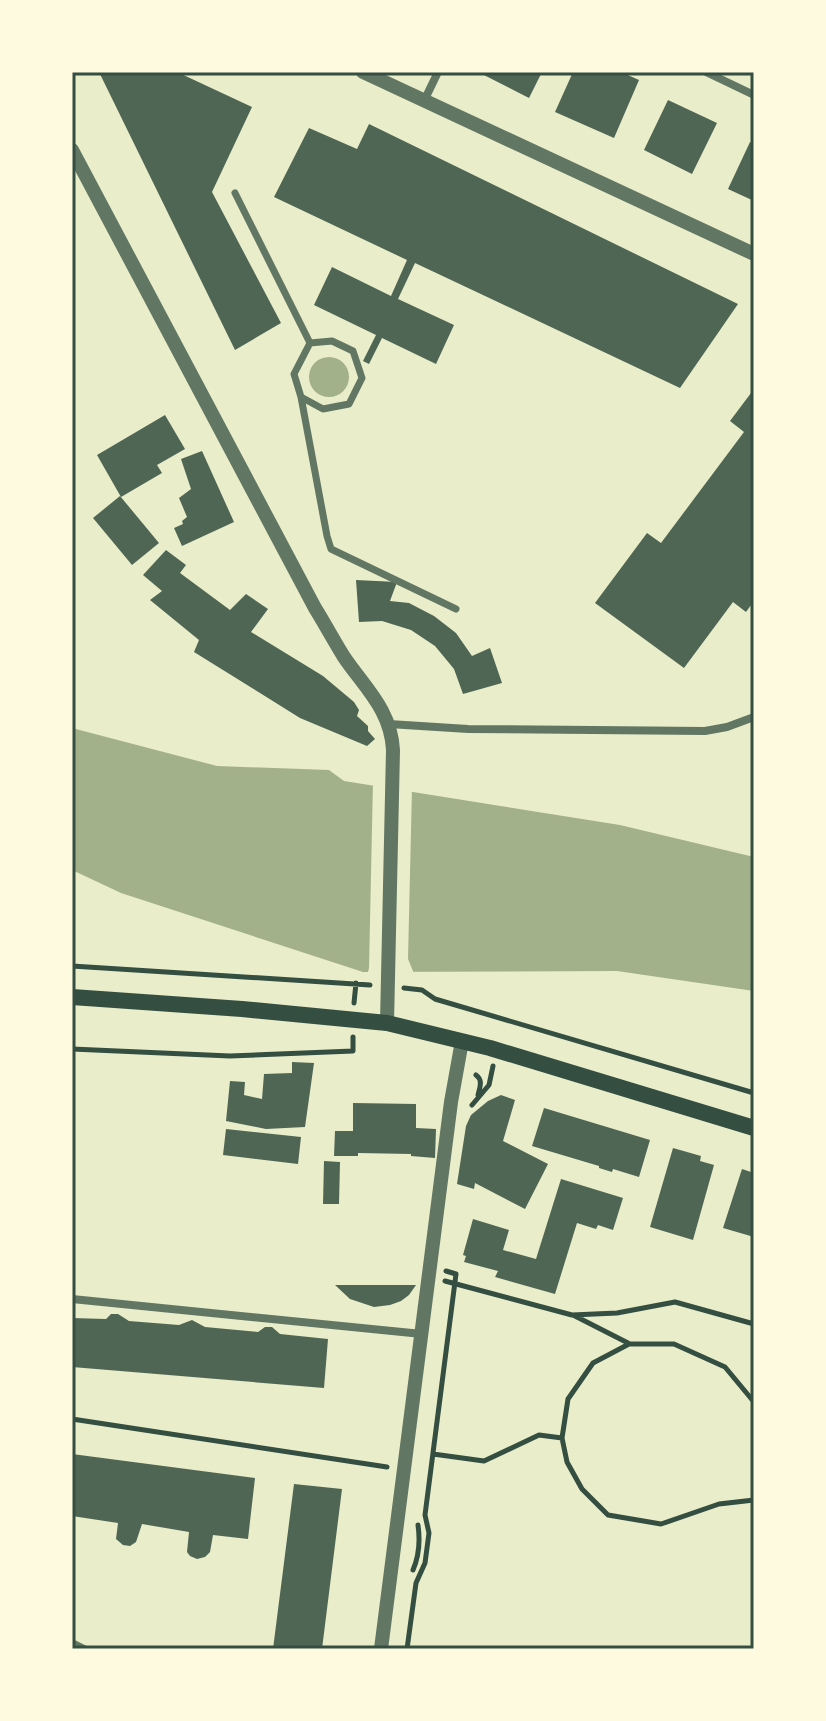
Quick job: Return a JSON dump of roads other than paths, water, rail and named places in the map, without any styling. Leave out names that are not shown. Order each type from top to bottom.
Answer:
[{"type":"main road","points":[[72,997],[387,1023],[497,1050],[754,1128]]},
{"type":"street","points":[[363,72],[754,254]]},
{"type":"street","points":[[424,101],[438,72]]},
{"type":"street","points":[[706,72],[754,95]]},
{"type":"street","points":[[72,150],[315,608],[389,724],[393,750],[387,1023]]},
{"type":"street","points":[[235,193],[310,343]]},
{"type":"street","points":[[301,397],[323,409],[349,404],[362,378],[353,351],[332,341],[310,343]]},
{"type":"street","points":[[310,343],[294,374],[331,549],[456,609]]},
{"type":"street","points":[[389,724],[468,729],[705,731],[754,717]]},
{"type":"street","points":[[381,1649],[451,1102],[462,1041]]},
{"type":"street","points":[[72,1299],[422,1334]]},
{"type":"street","points":[[72,1643],[84,1649]]}]
